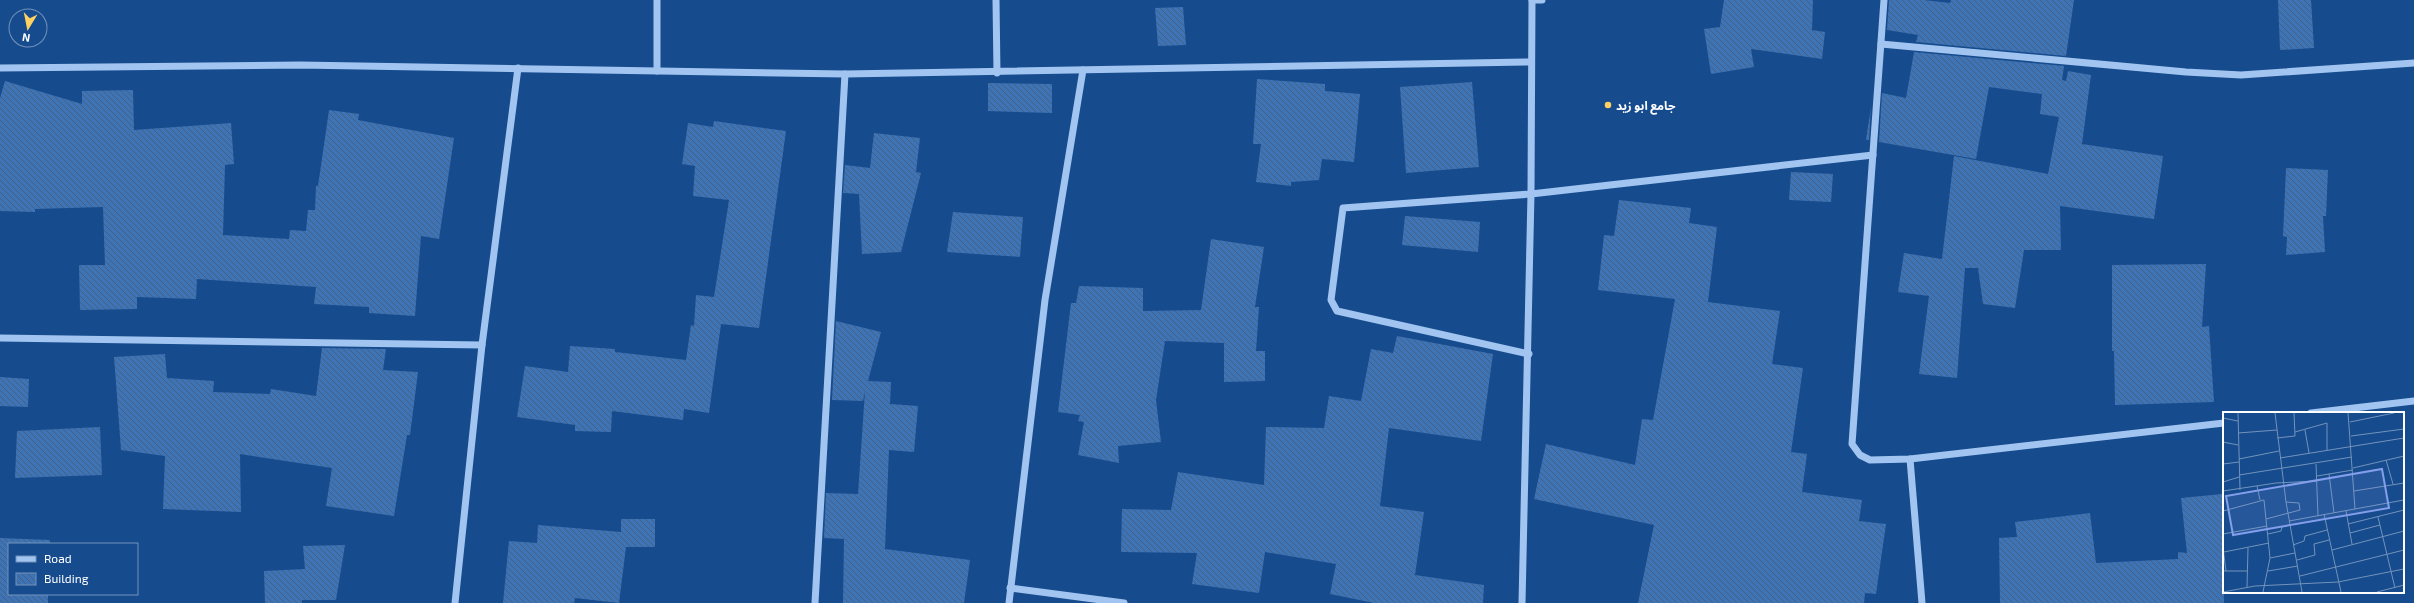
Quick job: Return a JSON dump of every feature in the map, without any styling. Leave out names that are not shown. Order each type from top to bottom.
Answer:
[{"type":"street","points":[[657,71],[658,0]]},
{"type":"street","points":[[996,0],[998,73]]},
{"type":"street","points":[[1522,603],[1529,354],[1532,0],[1542,0]]},
{"type":"street","points":[[1884,0],[1852,444],[1860,455],[1870,460],[1910,459],[2223,423]]},
{"type":"street","points":[[1881,44],[2186,72],[2241,75],[2296,73],[2414,63]]},
{"type":"street","points":[[0,68],[300,65],[845,74],[998,73],[1084,70],[1531,62]]},
{"type":"street","points":[[455,603],[482,345],[518,68]]},
{"type":"street","points":[[1009,603],[1045,300],[1084,70]]},
{"type":"street","points":[[814,603],[845,74]]},
{"type":"street","points":[[1529,354],[1342,313],[1333,306],[1331,300],[1341,211],[1346,206],[1531,194],[1873,155]]},
{"type":"street","points":[[0,338],[482,345]]},
{"type":"street","points":[[2320,412],[2414,401]]},
{"type":"street","points":[[1910,459],[1922,603]]},
{"type":"street","points":[[1010,588],[1124,603]]},
{"type":"building","points":[[1724,0],[1813,0],[1812,30],[1825,32],[1822,59],[1751,49],[1754,67],[1711,74],[1704,29],[1720,27]]},
{"type":"building","points":[[1889,0],[1924,0],[1950,3],[1951,0],[2074,0],[2066,56],[1916,42],[1918,35],[1887,30]]},
{"type":"building","points":[[2278,0],[2311,0],[2314,48],[2280,50]]},
{"type":"building","points":[[1183,7],[1186,45],[1158,46],[1155,8]]},
{"type":"building","points":[[1914,52],[2064,66],[2062,80],[2066,81],[2068,71],[2091,75],[2082,144],[2163,156],[2154,219],[2060,206],[2061,250],[2024,250],[2015,308],[1983,304],[1978,268],[1965,268],[1957,378],[1919,374],[1929,296],[1898,292],[1904,253],[1942,259],[1954,156],[2048,174],[2059,117],[2040,114],[2042,94],[1989,87],[1976,159],[1879,142],[1882,93],[1906,98]]},
{"type":"building","points":[[1257,79],[1325,84],[1325,91],[1360,94],[1354,162],[1322,159],[1319,180],[1291,182],[1291,186],[1256,182],[1261,144],[1253,144]]},
{"type":"building","points":[[5,81],[82,104],[82,91],[133,90],[134,130],[231,123],[234,164],[225,165],[223,235],[289,239],[290,230],[306,231],[308,210],[315,210],[316,186],[318,186],[329,110],[359,114],[358,120],[454,138],[439,239],[421,236],[415,316],[369,313],[369,307],[314,304],[316,287],[197,279],[196,299],[137,297],[137,309],[80,310],[79,265],[105,265],[103,207],[35,209],[35,212],[0,211],[0,98]]},
{"type":"building","points":[[1472,82],[1479,167],[1406,173],[1400,87]]},
{"type":"building","points":[[988,83],[1052,84],[1052,113],[988,111]]},
{"type":"building","points":[[1871,107],[1869,140],[1866,140]]},
{"type":"building","points":[[714,121],[786,131],[759,328],[721,324],[709,413],[684,409],[683,420],[612,411],[611,432],[575,431],[575,425],[517,417],[525,366],[568,372],[570,346],[615,349],[615,352],[686,360],[691,325],[694,326],[696,295],[714,297],[729,200],[693,196],[695,166],[682,164],[688,123],[713,127]]},
{"type":"building","points":[[874,133],[920,138],[916,172],[921,173],[901,252],[862,254],[859,194],[843,193],[845,165],[870,168]]},
{"type":"building","points":[[2286,168],[2328,170],[2326,216],[2323,216],[2325,252],[2286,255],[2287,237],[2283,236]]},
{"type":"building","points":[[1791,172],[1833,174],[1831,202],[1789,200]]},
{"type":"building","points":[[1619,200],[1691,208],[1689,223],[1717,227],[1708,302],[1780,311],[1772,364],[1803,368],[1791,452],[1807,454],[1802,492],[1862,500],[1859,521],[1886,524],[1876,594],[1865,593],[1864,603],[1638,603],[1654,525],[1534,499],[1546,444],[1635,465],[1642,419],[1653,420],[1675,299],[1598,290],[1604,235],[1614,236]]},
{"type":"building","points":[[953,212],[1023,217],[1020,257],[947,252]]},
{"type":"building","points":[[1405,216],[1480,222],[1478,252],[1402,245]]},
{"type":"building","points":[[1211,239],[1264,247],[1255,307],[1259,307],[1256,351],[1265,351],[1265,381],[1224,382],[1224,343],[1165,341],[1156,400],[1161,442],[1118,446],[1119,463],[1078,455],[1084,422],[1078,421],[1080,415],[1058,412],[1071,303],[1076,303],[1079,286],[1143,288],[1143,311],[1201,310]]},
{"type":"building","points":[[2206,264],[2202,327],[2209,326],[2214,402],[2115,405],[2114,351],[2112,351],[2112,265]]},
{"type":"building","points":[[836,321],[881,332],[868,381],[891,382],[890,404],[918,406],[914,452],[889,450],[885,549],[970,560],[964,603],[843,603],[844,539],[824,538],[826,493],[858,494],[865,391],[863,401],[832,400]]},
{"type":"building","points":[[1397,336],[1493,354],[1481,441],[1389,428],[1380,506],[1424,512],[1415,575],[1484,585],[1483,603],[1374,603],[1330,594],[1336,564],[1265,552],[1259,593],[1192,584],[1197,553],[1121,552],[1122,509],[1171,510],[1178,472],[1264,485],[1266,427],[1324,428],[1329,396],[1361,401],[1371,349],[1393,353]]},
{"type":"building","points":[[322,348],[386,349],[383,370],[418,372],[410,435],[407,435],[394,516],[326,506],[332,468],[240,454],[241,512],[163,509],[165,456],[121,450],[114,357],[165,354],[167,378],[214,381],[213,392],[270,394],[271,389],[316,396]]},
{"type":"building","points":[[0,377],[29,379],[28,407],[0,406]]},
{"type":"building","points":[[100,427],[102,475],[15,478],[17,431]]},
{"type":"building","points":[[2222,494],[2224,603],[2000,603],[1999,538],[2017,537],[2015,522],[2090,513],[2096,563],[2178,559],[2178,552],[2187,553],[2181,498]]},
{"type":"building","points":[[621,519],[655,519],[655,547],[626,547],[619,603],[575,598],[574,603],[503,603],[509,541],[537,543],[538,525],[621,532]]},
{"type":"building","points":[[0,538],[50,540],[50,543],[8,543],[8,595],[48,595],[48,603],[0,603]]},
{"type":"building","points":[[345,545],[336,600],[302,600],[302,603],[265,603],[264,571],[305,569],[303,546]]},
{"type":"place","name":"جامع ابو زيد","points":[[1608,105]]}]
